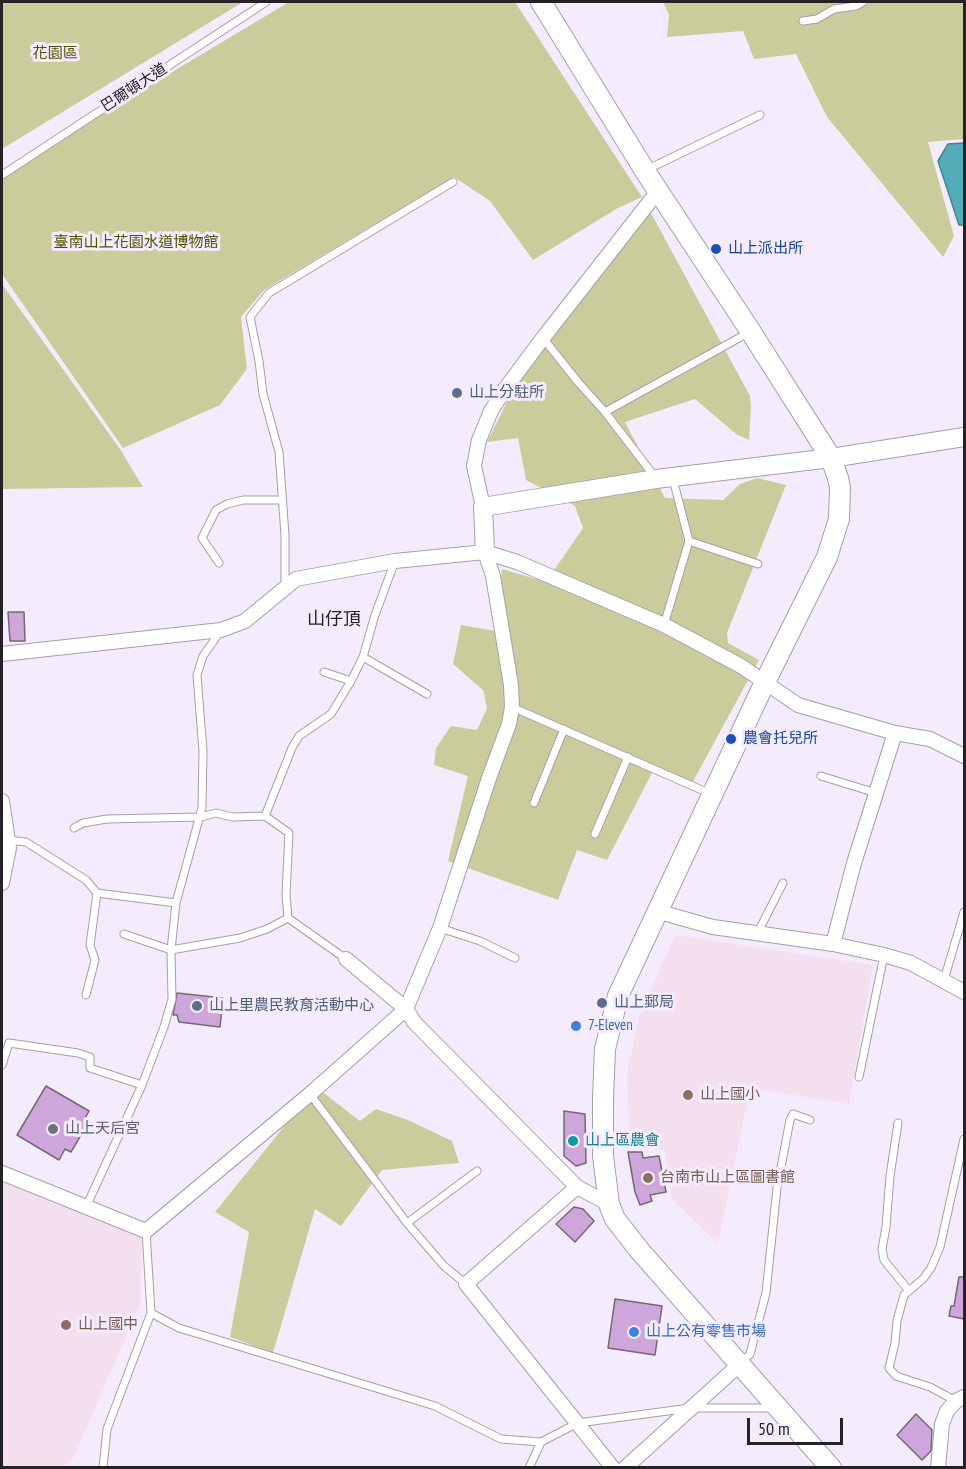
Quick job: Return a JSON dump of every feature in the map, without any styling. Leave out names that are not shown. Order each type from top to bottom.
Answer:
[{"type":"main road","points":[[541,2],[645,171],[831,458],[840,488],[836,533],[827,556],[656,911],[618,996],[605,1049],[603,1098],[603,1156],[609,1204],[615,1219],[640,1251],[831,1467]]},
{"type":"street","points":[[2,1173],[146,1231],[310,1094],[406,1009],[440,927],[489,778],[510,724],[512,686],[493,576],[485,552],[483,507],[474,466],[479,440],[491,411],[505,389],[658,191]]},
{"type":"street","points":[[483,507],[665,478],[831,458],[964,437]]},
{"type":"street","points":[[2,654],[221,630],[245,621],[296,579],[395,561],[485,552],[517,562],[664,625],[741,666],[798,705],[895,733],[930,739],[964,756]]},
{"type":"street","points":[[833,944],[854,862],[895,733]]},
{"type":"street","points":[[2,801],[9,857],[2,883]]},
{"type":"street","points":[[656,911],[712,927],[833,944],[885,955],[911,963],[964,992]]},
{"type":"street","points":[[346,959],[406,1009],[414,1022],[577,1187],[609,1204]]},
{"type":"street","points":[[577,1187],[466,1284],[613,1467]]},
{"type":"street","points":[[624,1467],[740,1364]]},
{"type":"street","points":[[938,1467],[942,1424],[947,1412],[960,1399]]},
{"type":"lane","name":"巴爾頓大道","points":[[2,175],[266,2]]},
{"type":"lane","points":[[803,21],[817,20],[834,9],[856,6],[863,2]]},
{"type":"lane","points":[[645,171],[759,115]]},
{"type":"lane","points":[[285,586],[285,535],[279,452],[263,394],[260,362],[250,317],[269,293],[453,182]]},
{"type":"lane","points":[[605,412],[751,332]]},
{"type":"lane","points":[[543,338],[578,382],[665,478],[689,541],[664,625]]},
{"type":"lane","points":[[219,562],[202,538],[216,510],[227,504],[243,500],[281,500]]},
{"type":"lane","points":[[689,541],[758,564]]},
{"type":"lane","points":[[265,816],[299,736],[330,714],[351,681],[363,657],[375,615],[395,561]]},
{"type":"lane","points":[[86,1207],[142,1085],[164,1027],[171,999],[171,950],[176,903],[201,817],[203,751],[197,675],[203,656],[221,630]]},
{"type":"lane","points":[[363,657],[428,694]]},
{"type":"lane","points":[[324,672],[351,681]]},
{"type":"lane","points":[[512,707],[713,795]]},
{"type":"lane","points":[[534,803],[564,729]]},
{"type":"lane","points":[[595,834],[628,757]]},
{"type":"lane","points":[[821,776],[876,793]]},
{"type":"lane","points":[[74,828],[83,823],[107,819],[201,817],[216,813],[232,817],[265,816],[289,833],[286,895],[288,918],[346,959]]},
{"type":"lane","points":[[6,845],[26,842],[86,880],[98,893],[176,903]]},
{"type":"lane","points":[[757,934],[783,883]]},
{"type":"lane","points":[[86,995],[95,960],[90,945],[98,893]]},
{"type":"lane","points":[[944,980],[964,912]]},
{"type":"lane","points":[[124,934],[171,950],[240,938],[267,929],[288,918]]},
{"type":"lane","points":[[440,927],[480,941],[514,958]]},
{"type":"lane","points":[[859,1077],[885,955]]},
{"type":"lane","points":[[2,1065],[9,1043],[78,1053],[90,1057],[90,1068],[142,1085]]},
{"type":"lane","points":[[310,1094],[407,1223],[444,1266],[466,1284]]},
{"type":"lane","points":[[740,1364],[750,1354],[766,1293],[777,1188],[790,1120],[793,1114],[810,1120]]},
{"type":"lane","points":[[898,1123],[882,1249],[884,1260],[909,1291]]},
{"type":"lane","points":[[960,1399],[896,1376],[889,1368],[904,1295],[923,1279],[931,1268],[940,1247],[964,1140]]},
{"type":"lane","points":[[407,1223],[477,1171]]},
{"type":"lane","points":[[103,1467],[107,1429],[151,1313],[146,1231]]},
{"type":"lane","points":[[151,1313],[179,1328],[435,1406],[501,1439],[541,1442],[578,1423],[690,1408],[778,1408]]},
{"type":"lane","points":[[529,1467],[541,1442]]},
{"type":"shaded area","name":"山上國小","points":[[675,935],[873,965],[849,1104],[750,1088],[718,1244],[672,1199],[665,1150],[630,1145],[627,1074],[639,1017]]},
{"type":"shaded area","name":"山上國中","points":[[2,1179],[141,1234],[141,1302],[74,1457],[63,1467],[2,1467]]},
{"type":"green space","name":"花園區","points":[[2,2],[243,2],[2,149]]},
{"type":"green space","name":"臺南山上花園水道博物館","points":[[289,2],[515,2],[642,197],[618,208],[533,260],[490,201],[454,177],[264,290],[241,317],[247,369],[220,405],[123,448],[2,274],[2,174]]},
{"type":"green space","points":[[663,2],[964,2],[964,139],[928,142],[954,236],[943,257],[827,117],[796,54],[754,59],[743,31],[667,37],[669,15]]},
{"type":"green space","points":[[651,213],[750,396],[749,440],[736,434],[695,399],[625,422],[665,498],[723,500],[740,484],[757,478],[786,485],[727,633],[728,643],[759,660],[690,787],[654,769],[607,860],[577,850],[558,900],[448,861],[468,776],[434,765],[436,748],[451,726],[477,730],[487,708],[483,690],[453,664],[461,625],[496,631],[502,569],[546,582],[583,528],[575,506],[526,480],[518,438],[487,442],[516,384],[634,225]]},
{"type":"green space","points":[[2,284],[120,449],[143,487],[2,489]]},
{"type":"green space","points":[[316,1087],[360,1121],[376,1109],[408,1120],[452,1141],[459,1163],[382,1170],[341,1226],[315,1209],[273,1353],[230,1337],[249,1232],[215,1212]]},
{"type":"water","points":[[964,143],[964,225],[959,225],[938,161],[948,144]]},
{"type":"building","points":[[8,612],[24,612],[25,641],[10,641]]},
{"type":"building","name":"山上里農民教育活動中心","points":[[177,993],[223,998],[220,1027],[179,1022],[177,1015],[173,1015]]},
{"type":"building","name":"山上天后宮","points":[[46,1086],[89,1111],[84,1120],[88,1123],[71,1152],[65,1149],[59,1160],[17,1135]]},
{"type":"building","name":"山上區農會","points":[[564,1111],[585,1114],[586,1163],[576,1166],[564,1156]]},
{"type":"building","name":"台南市山上區圖書館","points":[[628,1152],[642,1152],[643,1158],[659,1156],[666,1192],[650,1195],[652,1201],[640,1205],[635,1192]]},
{"type":"building","points":[[574,1207],[583,1209],[594,1221],[575,1242],[556,1224]]},
{"type":"building","points":[[959,1277],[964,1277],[964,1319],[949,1316],[951,1306],[954,1306]]},
{"type":"building","name":"山上公有零售市場","points":[[615,1299],[662,1306],[655,1355],[608,1348]]},
{"type":"building","points":[[916,1414],[932,1430],[931,1451],[922,1460],[897,1435]]},
{"type":"place","name":"山上派出所","points":[[716,249]]},
{"type":"place","name":"山上分駐所","points":[[457,393]]},
{"type":"place","name":"農會托兒所","points":[[731,739]]},
{"type":"place","name":"山上郵局","points":[[602,1003]]},
{"type":"place","name":"山上里農民教育活動中心","points":[[197,1006]]},
{"type":"place","name":"7-Eleven","points":[[576,1026]]},
{"type":"place","name":"山上國小","points":[[688,1095]]},
{"type":"place","name":"山上天后宮","points":[[53,1129]]},
{"type":"place","name":"山上區農會","points":[[573,1141]]},
{"type":"place","name":"台南市山上區圖書館","points":[[648,1178]]},
{"type":"place","name":"山上國中","points":[[66,1325]]},
{"type":"place","name":"山上公有零售市場","points":[[634,1332]]},
{"type":"district","name":"山仔頂","points":[[334,620]]}]
